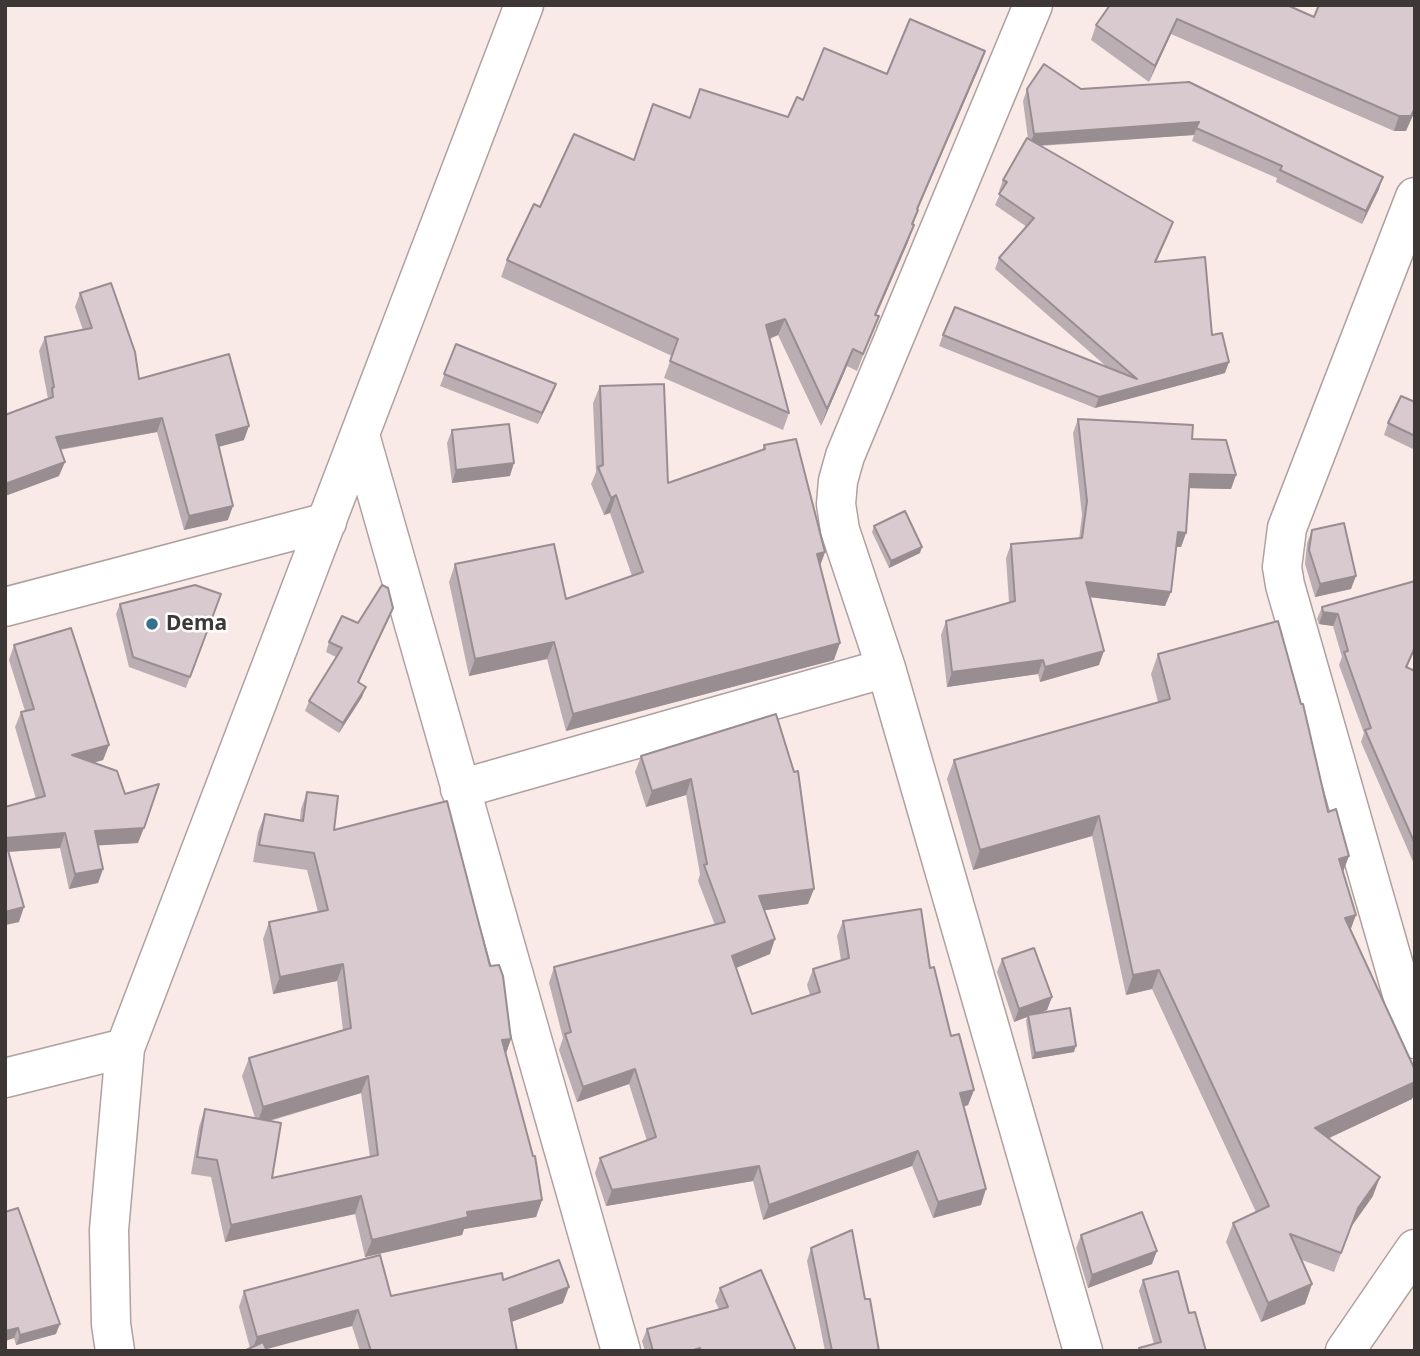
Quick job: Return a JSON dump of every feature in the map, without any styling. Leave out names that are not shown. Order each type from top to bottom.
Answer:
[{"type":"street","points":[[115,1351],[111,1324],[109,1230],[125,1048],[524,5]]},
{"type":"street","points":[[1033,5],[845,456],[838,481],[836,504],[840,530],[886,668],[1083,1351]]},
{"type":"street","points":[[1415,197],[1287,528],[1282,567],[1415,1039]]},
{"type":"street","points":[[360,435],[621,1351]]},
{"type":"street","points":[[5,607],[327,522]]},
{"type":"street","points":[[460,789],[886,668]]},
{"type":"street","points":[[5,1078],[125,1048]]},
{"type":"street","points":[[1345,1351],[1415,1249]]},
{"type":"building","points":[[1110,5],[1287,5],[1314,17],[1319,5],[1415,5],[1415,108],[1411,116],[1399,116],[1177,19],[1155,66],[1096,25]]},
{"type":"building","points":[[910,19],[985,51],[917,209],[912,224],[914,225],[875,315],[879,316],[863,354],[853,349],[827,409],[785,319],[766,325],[789,413],[670,361],[678,339],[507,260],[534,204],[540,207],[574,134],[634,160],[653,104],[690,118],[700,89],[788,117],[797,97],[803,100],[824,48],[887,74]]},
{"type":"building","points":[[1044,64],[1081,89],[1189,82],[1383,177],[1366,211],[1280,170],[1282,166],[1196,128],[1199,122],[1034,134],[1027,89]]},
{"type":"building","points":[[1027,138],[1173,222],[1155,262],[1205,257],[1212,335],[1222,333],[1229,362],[1099,397],[943,335],[955,307],[1137,379],[999,258],[1034,218],[999,194],[1007,182],[1003,180]]},
{"type":"building","points":[[111,283],[135,352],[139,379],[229,354],[249,426],[216,435],[233,506],[189,516],[162,418],[56,437],[65,462],[5,484],[5,415],[53,397],[54,387],[45,337],[92,328],[80,293]]},
{"type":"building","points":[[456,344],[556,384],[542,413],[444,374]]},
{"type":"building","points":[[664,384],[668,483],[765,449],[764,445],[796,439],[825,552],[817,554],[840,643],[573,714],[554,642],[475,659],[455,564],[554,544],[566,599],[643,572],[616,495],[611,498],[598,467],[603,465],[600,386]]},
{"type":"building","points":[[1401,396],[1415,402],[1415,436],[1388,423]]},
{"type":"building","points":[[1078,419],[1193,425],[1192,439],[1226,440],[1236,475],[1190,474],[1186,533],[1178,532],[1171,592],[1086,582],[1104,651],[1045,667],[1043,660],[952,672],[946,621],[1015,601],[1011,544],[1082,538],[1087,501]]},
{"type":"building","points":[[509,424],[514,463],[456,470],[452,430]]},
{"type":"building","points":[[905,511],[922,547],[891,561],[874,526]]},
{"type":"building","points":[[1344,523],[1356,576],[1320,584],[1309,550],[1312,530]]},
{"type":"building","points":[[1415,581],[1415,647],[1406,667],[1415,671],[1415,844],[1365,730],[1371,728],[1344,652],[1348,651],[1338,614],[1323,612],[1322,607]]},
{"type":"building","points":[[195,585],[221,594],[190,677],[133,657],[120,604]]},
{"type":"building","points":[[382,585],[388,588],[393,608],[358,682],[366,687],[343,723],[309,701],[342,648],[329,642],[342,616],[358,623]]},
{"type":"building","points":[[1278,621],[1303,704],[1328,812],[1336,809],[1349,856],[1339,859],[1356,915],[1345,918],[1415,1070],[1415,1082],[1315,1128],[1380,1177],[1358,1208],[1341,1253],[1290,1234],[1312,1284],[1268,1303],[1233,1223],[1269,1206],[1159,970],[1133,975],[1099,816],[980,850],[954,760],[1170,699],[1158,654]]},
{"type":"building","points":[[71,628],[109,745],[72,755],[117,771],[125,794],[159,784],[144,828],[95,831],[103,869],[75,874],[65,833],[5,838],[5,807],[45,796],[21,712],[34,709],[14,645]]},
{"type":"building","points":[[776,714],[794,772],[798,771],[814,889],[759,896],[775,939],[732,956],[752,1014],[820,992],[813,969],[849,958],[843,921],[921,909],[930,968],[934,967],[951,1036],[959,1034],[974,1090],[960,1093],[986,1189],[938,1202],[918,1151],[769,1205],[759,1166],[612,1190],[600,1158],[656,1137],[635,1069],[583,1087],[565,1034],[571,1032],[554,967],[725,922],[704,865],[707,864],[691,779],[652,791],[641,756]]},
{"type":"building","points":[[307,792],[338,796],[334,830],[447,801],[490,966],[499,965],[503,976],[511,1039],[502,1040],[535,1156],[542,1200],[467,1212],[468,1217],[372,1240],[361,1196],[231,1225],[217,1160],[197,1157],[205,1109],[281,1123],[272,1178],[378,1155],[368,1076],[263,1107],[249,1058],[351,1028],[343,964],[280,977],[269,922],[328,910],[314,853],[259,845],[265,814],[303,821]]},
{"type":"building","points":[[5,840],[24,907],[5,912]]},
{"type":"building","points":[[1034,948],[1052,997],[1019,1009],[1002,959]]},
{"type":"building","points":[[1070,1008],[1076,1046],[1035,1053],[1028,1015]]},
{"type":"building","points":[[18,1208],[60,1324],[20,1335],[18,1328],[5,1331],[5,1212]]},
{"type":"building","points":[[1142,1212],[1157,1251],[1092,1275],[1081,1235]]},
{"type":"building","points":[[852,1230],[865,1299],[870,1299],[879,1351],[832,1351],[811,1248]]},
{"type":"building","points":[[380,1255],[391,1296],[502,1273],[503,1280],[559,1260],[569,1287],[509,1309],[517,1351],[371,1351],[358,1310],[257,1337],[244,1291]]},
{"type":"building","points":[[761,1270],[796,1351],[701,1351],[700,1348],[690,1351],[653,1351],[647,1329],[728,1307],[720,1288]]},
{"type":"building","points":[[1178,1271],[1189,1313],[1195,1312],[1206,1351],[1140,1351],[1139,1348],[1161,1342],[1143,1280]]},
{"type":"building","points":[[263,1342],[267,1351],[244,1351]]},
{"type":"place","name":"Dema","points":[[152,624]]}]
